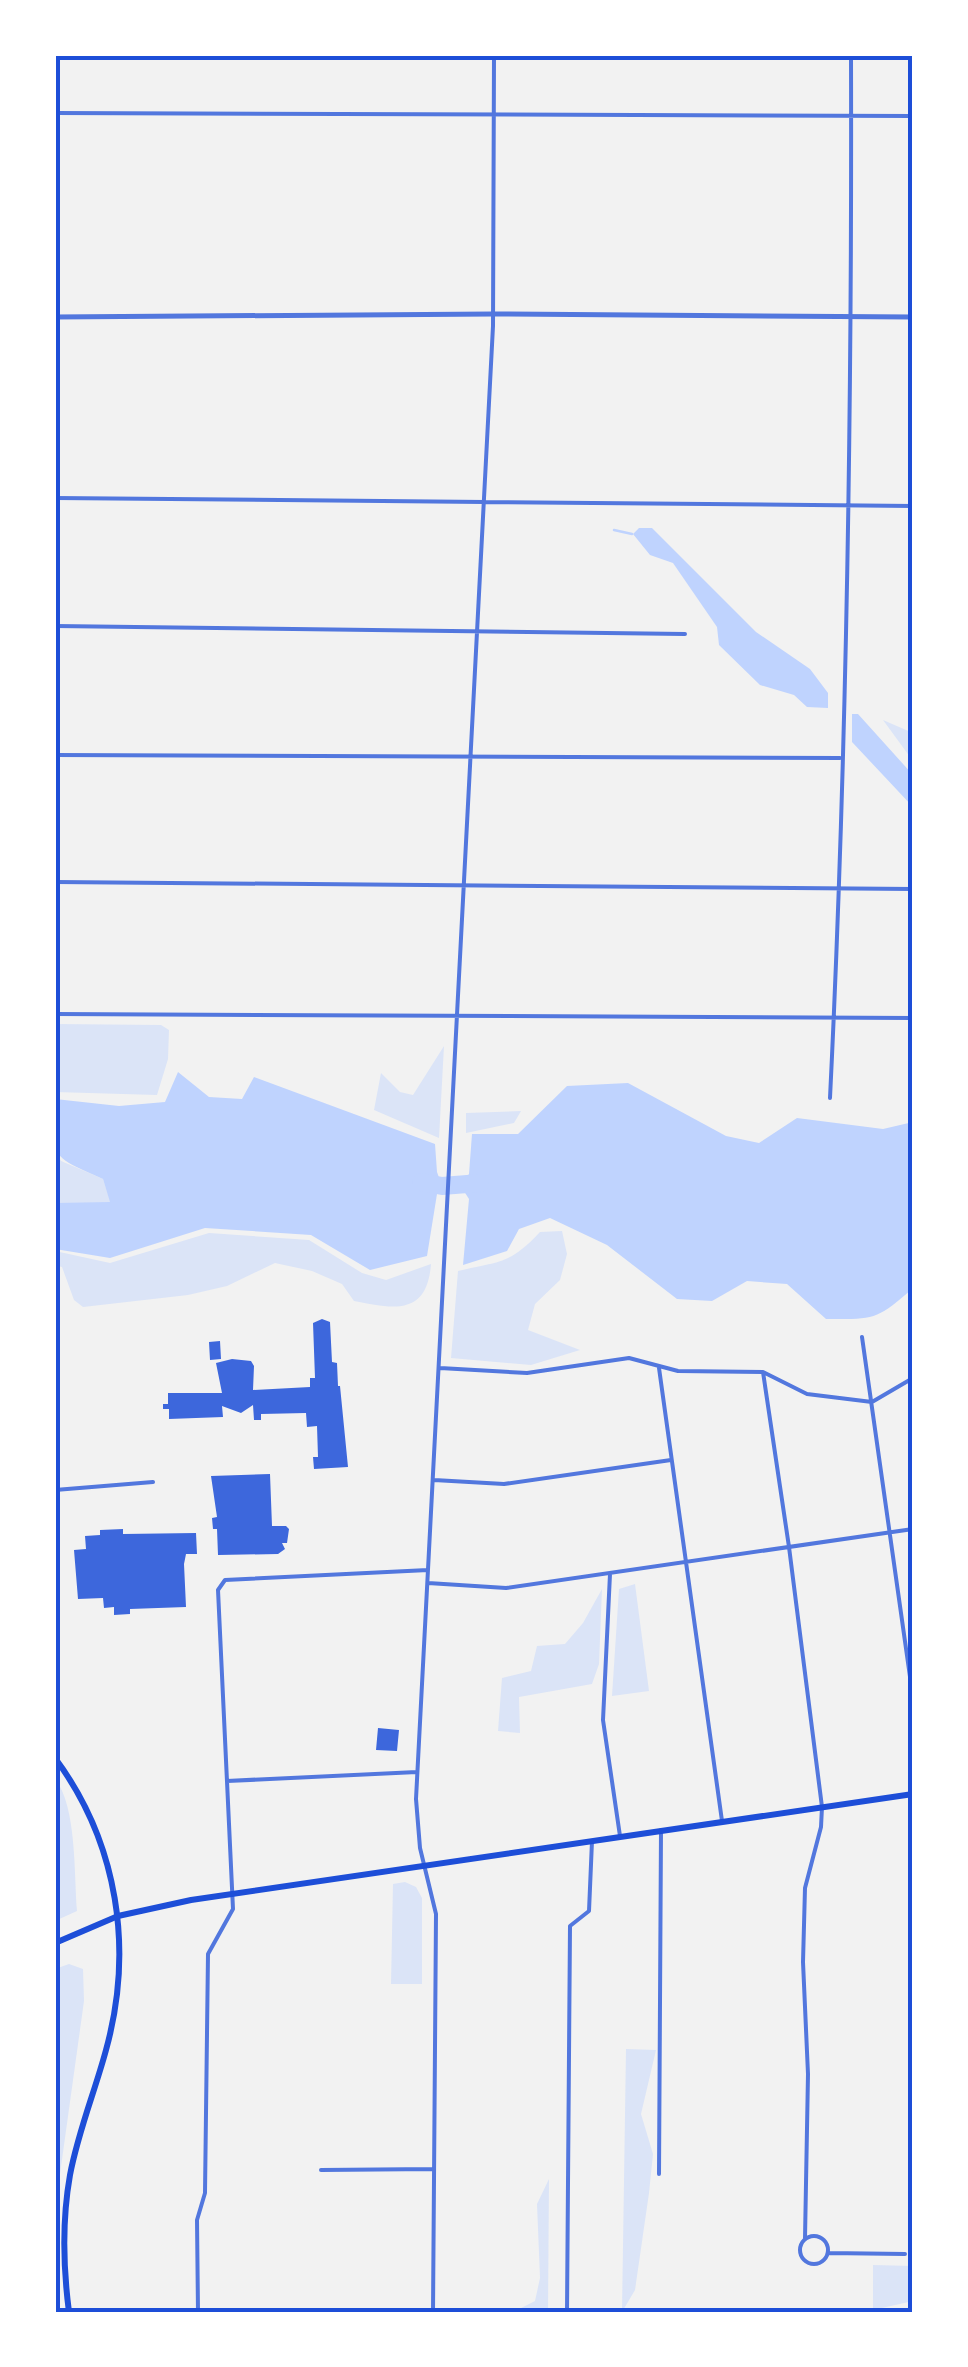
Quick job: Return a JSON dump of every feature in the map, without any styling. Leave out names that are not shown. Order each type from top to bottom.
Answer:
[{"type":"main road","points":[[55,1758],[94,1826],[111,1878],[120,1960],[116,2006],[74,2156],[66,2200],[64,2247],[69,2312]]},
{"type":"main road","points":[[55,1943],[118,1916],[231,1894],[913,1794]]},
{"type":"street","points":[[433,2312],[436,1914],[417,1821],[417,1772],[460,1016],[494,314],[494,55]]},
{"type":"street","points":[[830,1098],[842,758],[851,55]]},
{"type":"street","points":[[55,113],[913,116]]},
{"type":"street","points":[[55,316],[913,317]]},
{"type":"street","points":[[55,498],[913,506]]},
{"type":"street","points":[[55,626],[685,634]]},
{"type":"street","points":[[55,755],[842,758]]},
{"type":"street","points":[[55,882],[913,889]]},
{"type":"street","points":[[55,1014],[913,1018]]},
{"type":"street","points":[[862,1337],[913,1698]]},
{"type":"street","points":[[440,1368],[526,1372],[629,1358],[678,1372],[763,1372],[808,1394],[872,1402],[913,1378]]},
{"type":"street","points":[[659,1368],[722,1821]]},
{"type":"street","points":[[763,1372],[790,1548],[822,1807],[821,1827],[805,1888],[806,2238],[799,2249],[805,2261],[818,2264],[828,2253],[905,2254]]},
{"type":"street","points":[[434,1480],[504,1484],[672,1460]]},
{"type":"street","points":[[55,1490],[154,1482]]},
{"type":"street","points":[[428,1583],[506,1588],[913,1530]]},
{"type":"street","points":[[198,2312],[198,2220],[205,2194],[208,1954],[233,1909],[218,1590],[225,1580],[428,1570]]},
{"type":"street","points":[[610,1574],[603,1720],[620,1836]]},
{"type":"street","points":[[226,1781],[417,1772]]},
{"type":"street","points":[[660,2174],[661,1830]]},
{"type":"street","points":[[567,2312],[570,1926],[589,1911],[592,1841]]},
{"type":"street","points":[[320,2170],[434,2170]]},
{"type":"street","points":[[806,2238],[815,2235],[824,2239],[828,2253]]},
{"type":"shaded area","points":[[883,720],[913,733],[913,761]]},
{"type":"shaded area","points":[[55,1024],[161,1025],[169,1030],[168,1059],[157,1095],[55,1092]]},
{"type":"shaded area","points":[[444,1046],[439,1138],[374,1110],[381,1073],[400,1092],[413,1095]]},
{"type":"shaded area","points":[[521,1111],[514,1123],[466,1133],[466,1113]]},
{"type":"shaded area","points":[[55,1151],[61,1161],[103,1179],[111,1203],[55,1203]]},
{"type":"shaded area","points":[[562,1231],[567,1254],[560,1280],[535,1304],[528,1330],[580,1350],[531,1365],[451,1358],[458,1271],[512,1256],[540,1232]]},
{"type":"shaded area","points":[[209,1233],[309,1240],[362,1273],[386,1280],[431,1264],[428,1281],[415,1301],[382,1306],[354,1301],[342,1284],[312,1271],[275,1263],[227,1286],[188,1295],[83,1307],[74,1300],[62,1267],[55,1265],[55,1251],[110,1263]]},
{"type":"shaded area","points":[[635,1584],[649,1691],[612,1696],[619,1589]]},
{"type":"shaded area","points":[[602,1589],[599,1664],[592,1684],[519,1697],[520,1733],[498,1731],[502,1678],[531,1671],[537,1646],[565,1644],[583,1623]]},
{"type":"shaded area","points":[[55,1779],[71,1823],[77,1911],[55,1921]]},
{"type":"shaded area","points":[[405,1882],[416,1887],[422,1898],[422,1984],[391,1984],[393,1884]]},
{"type":"shaded area","points":[[69,1964],[83,1969],[84,2001],[55,2210],[55,1969]]},
{"type":"shaded area","points":[[626,2049],[656,2050],[641,2114],[653,2154],[649,2193],[635,2290],[622,2312]]},
{"type":"shaded area","points":[[549,2179],[548,2312],[513,2312],[535,2301],[540,2278],[537,2204]]},
{"type":"shaded area","points":[[873,2265],[913,2266],[913,2301],[873,2310]]},
{"type":"water","points":[[639,528],[652,528],[756,632],[810,669],[828,693],[828,708],[807,707],[794,695],[760,685],[719,645],[717,627],[673,563],[650,555],[633,534]]},
{"type":"water","points":[[852,714],[858,714],[913,775],[913,807],[852,742]]},
{"type":"water","points":[[178,1072],[209,1097],[242,1099],[254,1077],[435,1144],[442,1186],[437,1194],[427,1256],[370,1270],[311,1235],[205,1228],[110,1258],[55,1249],[55,1203],[110,1202],[103,1179],[71,1164],[58,1152],[55,1099],[119,1106],[165,1102]]},
{"type":"water","points":[[628,1083],[726,1136],[759,1143],[797,1118],[883,1129],[913,1122],[913,1288],[882,1312],[855,1319],[826,1319],[787,1284],[747,1281],[712,1301],[677,1299],[607,1245],[550,1218],[519,1229],[507,1251],[463,1265],[469,1199],[460,1185],[469,1174],[472,1134],[518,1134],[567,1086]]},
{"type":"building","points":[[322,1319],[330,1322],[348,1467],[314,1469],[313,1457],[318,1457],[317,1426],[307,1427],[306,1413],[261,1414],[261,1420],[254,1420],[253,1405],[241,1413],[222,1406],[223,1417],[169,1419],[169,1409],[163,1409],[163,1404],[168,1404],[168,1393],[222,1393],[216,1363],[232,1359],[251,1361],[253,1390],[310,1387],[310,1378],[315,1378],[313,1323]]},
{"type":"building","points":[[220,1341],[221,1359],[210,1360],[209,1342]]},
{"type":"building","points":[[270,1474],[272,1526],[289,1529],[287,1543],[282,1543],[285,1549],[278,1554],[218,1555],[211,1476]]},
{"type":"building","points":[[123,1529],[123,1534],[196,1533],[197,1554],[186,1554],[184,1564],[186,1607],[130,1609],[130,1614],[114,1615],[114,1607],[104,1608],[103,1598],[78,1599],[74,1550],[86,1549],[85,1536],[100,1535],[100,1530]]},
{"type":"building","points":[[378,1728],[399,1730],[397,1751],[376,1750]]},
{"type":"waterway","points":[[614,530],[632,534]]},
{"type":"waterway","points":[[421,1182],[442,1186],[480,1183]]}]
